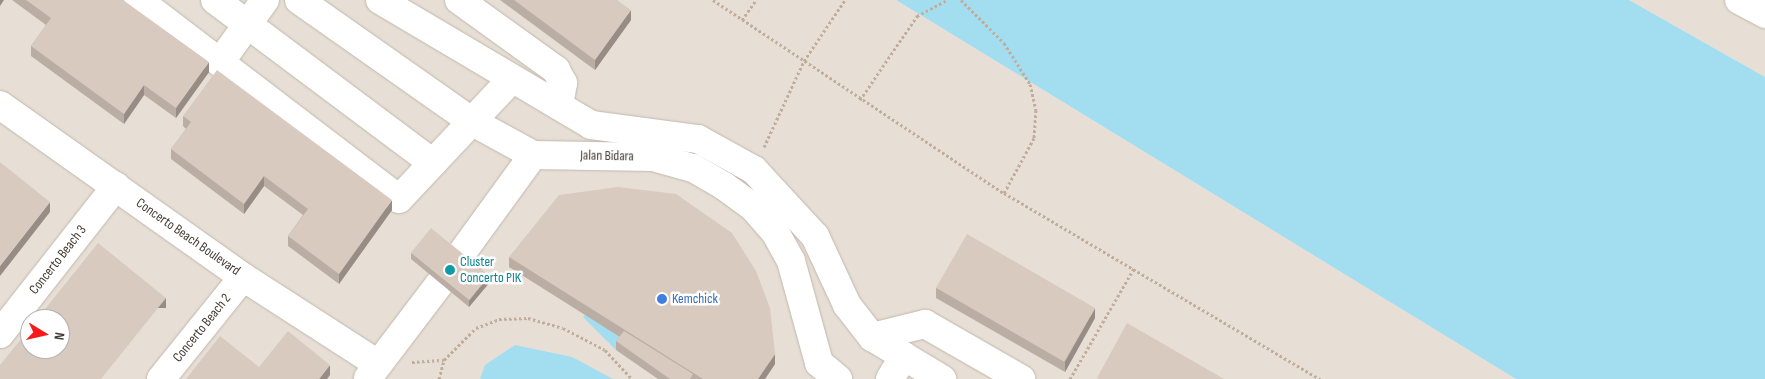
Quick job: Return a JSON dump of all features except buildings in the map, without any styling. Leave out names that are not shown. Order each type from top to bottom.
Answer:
[{"type":"street","points":[[138,0],[221,61],[392,197],[405,197],[471,121],[510,81]]},
{"type":"street","points":[[216,0],[433,163]]},
{"type":"street","points":[[221,61],[264,0]]},
{"type":"street","name":"Jalan Bidara","points":[[299,0],[471,121],[533,155],[653,157],[693,168],[731,191],[775,232],[790,260],[821,374]]},
{"type":"street","name":"Jalan Bidara","points":[[380,0],[510,81],[591,125],[698,139],[754,170],[815,236],[847,305],[872,337],[942,379]]},
{"type":"street","points":[[459,0],[556,70],[563,83],[559,106]]},
{"type":"street","points":[[1739,0],[1765,14]]},
{"type":"street","name":"Concerto Beach Boulevard","points":[[0,105],[244,277],[373,372]]},
{"type":"street","points":[[459,257],[533,155]]},
{"type":"street","name":"Concerto Beach 3","points":[[0,334],[116,186]]},
{"type":"street","name":"Concerto Beach 2","points":[[161,379],[244,277]]},
{"type":"street","points":[[373,372],[440,283]]},
{"type":"street","points":[[872,337],[925,324],[1021,379]]},
{"type":"street","points":[[890,379],[904,356]]},
{"type":"path","points":[[713,0],[860,100],[1004,194],[1134,268],[1320,379]]},
{"type":"path","points":[[742,20],[756,0]]},
{"type":"path","points":[[754,170],[804,61],[845,0]]},
{"type":"path","points":[[860,100],[917,16],[947,0]]},
{"type":"path","points":[[961,0],[1004,43],[1030,84],[1036,110],[1034,138],[1013,174],[1004,194]]},
{"type":"path","points":[[1070,379],[1134,268]]},
{"type":"path","points":[[439,379],[444,360],[476,328],[500,319],[528,318],[563,328],[605,350],[632,379]]},
{"type":"shaded area","points":[[0,0],[896,0],[1516,379],[0,379]]},
{"type":"shaded area","points":[[1629,0],[1765,0],[1765,77]]},
{"type":"water","points":[[896,0],[1629,0],[1765,77],[1765,379],[1516,379]]},
{"type":"water","points":[[606,283],[647,309],[616,350],[583,317]]},
{"type":"water","points":[[515,345],[572,357],[613,379],[480,379],[485,365]]},
{"type":"place","name":"Cluster Concerto PIK","points":[[450,270]]},
{"type":"place","name":"Kemchick","points":[[662,299]]}]
